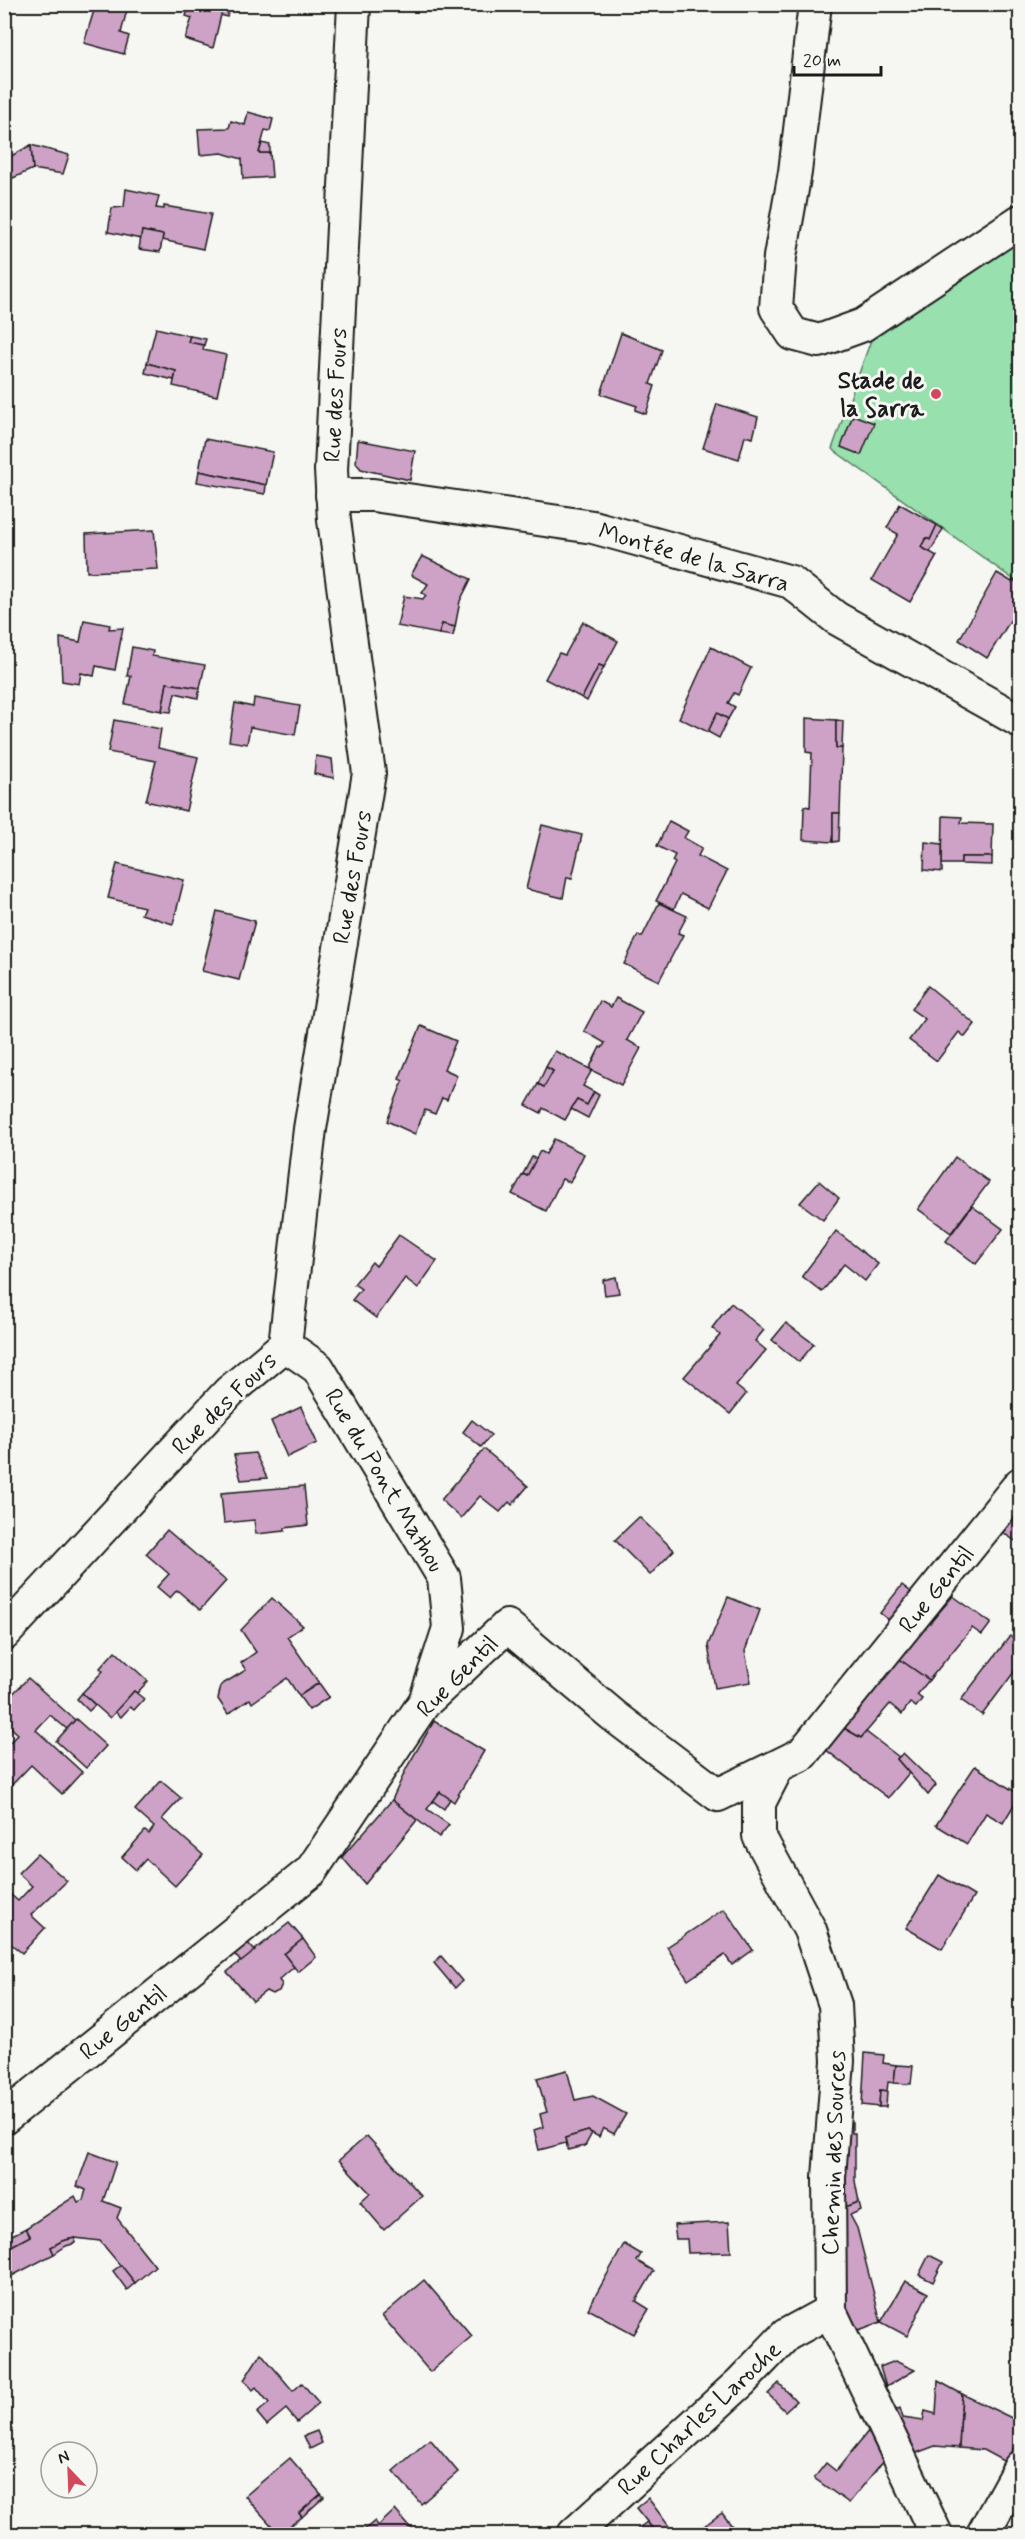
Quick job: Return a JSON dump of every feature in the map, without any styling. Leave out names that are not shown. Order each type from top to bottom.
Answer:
[{"type":"street","name":"Rue des Fours","points":[[4,1634],[228,1392],[285,1345],[310,1129],[369,772],[332,495],[354,4]]},
{"type":"street","points":[[815,4],[795,172],[780,257],[776,308],[793,334],[819,341],[863,326],[1020,221]]},
{"type":"street","name":"Montée de la Sarra","points":[[332,495],[373,495],[593,527],[791,582],[836,618],[1020,721]]},
{"type":"street","name":"Rue du Pont Mathou","points":[[285,1345],[318,1368],[444,1578],[449,1628],[424,1703]]},
{"type":"street","name":"Rue Gentil","points":[[4,2118],[311,1871],[424,1703],[507,1626],[614,1716],[718,1796],[802,1754],[1020,1484]]},
{"type":"street","name":"Chemin des Sources","points":[[777,1768],[759,1803],[759,1836],[810,1930],[835,2005],[838,2061],[829,2177],[830,2311],[936,2535]]},
{"type":"street","name":"Rue Charles Laroche","points":[[574,2535],[741,2382],[786,2335],[830,2311]]},
{"type":"street","points":[[983,2535],[1020,2467]]},
{"type":"green space","name":"Stade de la Sarra","points":[[1020,236],[1020,584],[832,449],[871,340],[980,257]]},
{"type":"building","points":[[96,4],[120,4],[119,8],[127,10],[121,33],[129,36],[124,54],[84,43]]},
{"type":"building","points":[[190,4],[231,4],[227,17],[221,15],[213,48],[185,39],[192,18],[186,16]]},
{"type":"building","points":[[248,112],[273,119],[270,131],[265,130],[259,153],[270,153],[272,177],[243,179],[242,159],[222,153],[200,155],[198,129],[229,128],[231,121],[245,125]]},
{"type":"building","points":[[262,143],[270,145],[270,153],[259,153]]},
{"type":"building","points":[[31,145],[33,169],[4,182],[4,160]]},
{"type":"building","points":[[31,145],[69,155],[63,174],[33,169]]},
{"type":"building","points":[[126,189],[159,196],[156,208],[164,209],[164,206],[211,214],[203,249],[162,240],[163,235],[142,231],[141,239],[108,232],[112,208],[124,207]]},
{"type":"building","points":[[142,231],[163,235],[160,252],[139,249]]},
{"type":"building","points":[[156,328],[190,336],[188,342],[204,345],[203,350],[226,355],[217,396],[173,386],[176,371],[147,363]]},
{"type":"building","points":[[621,333],[662,350],[650,384],[655,386],[646,414],[635,410],[637,406],[601,394]]},
{"type":"building","points":[[190,336],[206,339],[204,345],[188,342]]},
{"type":"building","points":[[147,363],[176,371],[174,380],[145,373]]},
{"type":"building","points":[[717,404],[758,417],[753,438],[745,436],[739,459],[703,448]]},
{"type":"building","points":[[853,415],[874,423],[861,455],[841,447]]},
{"type":"building","points":[[205,439],[273,452],[266,485],[199,471]]},
{"type":"building","points":[[358,440],[415,451],[410,480],[361,469],[356,463]]},
{"type":"building","points":[[199,471],[266,485],[265,494],[197,482]]},
{"type":"building","points":[[900,504],[937,525],[930,540],[926,538],[921,547],[937,556],[910,602],[872,580],[898,534],[887,528]]},
{"type":"building","points":[[937,525],[943,529],[930,552],[921,547],[926,538],[930,540]]},
{"type":"building","points":[[154,530],[158,569],[87,572],[86,534]]},
{"type":"building","points":[[422,556],[471,579],[460,601],[455,627],[442,624],[439,634],[397,626],[404,596],[423,599],[426,595],[422,593],[428,584],[411,575]]},
{"type":"building","points":[[997,573],[1020,584],[1020,605],[987,658],[959,640]]},
{"type":"building","points":[[84,620],[110,625],[109,629],[123,628],[115,670],[96,666],[94,676],[81,673],[79,684],[62,681],[60,638],[80,642]]},
{"type":"building","points":[[583,622],[618,641],[604,667],[599,665],[582,698],[545,679],[559,653],[565,655]]},
{"type":"building","points":[[442,624],[455,627],[453,636],[439,634]]},
{"type":"building","points":[[132,647],[153,651],[152,656],[205,665],[200,688],[167,683],[162,711],[125,704],[131,676],[127,676]]},
{"type":"building","points":[[711,647],[751,668],[738,695],[734,693],[728,703],[735,707],[728,719],[717,713],[708,732],[679,718]]},
{"type":"building","points":[[599,665],[604,667],[587,701],[582,698]]},
{"type":"building","points":[[167,683],[200,688],[198,698],[175,693],[171,712],[162,711]]},
{"type":"building","points":[[254,698],[300,706],[295,735],[250,727],[247,744],[229,741],[235,703],[253,707]]},
{"type":"building","points":[[717,713],[728,719],[719,738],[708,732]]},
{"type":"building","points":[[806,718],[836,720],[836,748],[842,748],[840,813],[833,813],[833,842],[803,840],[804,806],[810,807],[812,753],[806,752]]},
{"type":"building","points":[[114,720],[161,729],[158,748],[198,757],[186,811],[146,801],[156,761],[108,752]]},
{"type":"building","points":[[836,720],[843,721],[842,748],[836,748]]},
{"type":"building","points":[[316,756],[332,759],[334,778],[314,774]]},
{"type":"building","points":[[833,813],[840,813],[839,841],[833,842]]},
{"type":"building","points":[[943,816],[962,817],[961,823],[993,824],[992,857],[961,857],[961,864],[942,864]]},
{"type":"building","points":[[669,821],[688,831],[684,838],[702,848],[698,856],[727,871],[708,908],[681,894],[674,909],[656,901],[675,863],[672,861],[675,855],[657,846]]},
{"type":"building","points":[[542,825],[582,835],[572,878],[567,877],[563,898],[526,889]]},
{"type":"building","points":[[925,842],[942,844],[942,872],[924,870]]},
{"type":"building","points":[[961,857],[992,857],[992,865],[961,864]]},
{"type":"building","points":[[117,864],[184,880],[173,924],[141,914],[144,907],[108,898]]},
{"type":"building","points":[[659,903],[687,916],[678,933],[683,935],[659,981],[624,964],[638,935],[642,937]]},
{"type":"building","points":[[217,911],[255,921],[239,980],[202,971]]},
{"type":"building","points":[[928,986],[975,1024],[965,1037],[959,1032],[937,1061],[909,1040],[925,1019],[911,1009]]},
{"type":"building","points":[[616,998],[642,1012],[627,1040],[641,1048],[621,1085],[589,1069],[600,1047],[602,1048],[605,1043],[584,1031],[600,1001],[611,1007]]},
{"type":"building","points":[[421,1026],[456,1041],[444,1069],[457,1075],[447,1100],[442,1098],[435,1114],[425,1110],[415,1134],[387,1121],[403,1081],[399,1079]]},
{"type":"building","points":[[555,1051],[592,1070],[583,1086],[594,1092],[587,1105],[577,1100],[565,1120],[543,1108],[541,1113],[526,1105],[538,1084],[544,1087],[553,1071],[546,1067]]},
{"type":"building","points":[[546,1067],[553,1071],[544,1087],[538,1084]]},
{"type":"building","points":[[594,1092],[599,1095],[588,1118],[571,1109],[577,1100],[587,1105]]},
{"type":"building","points":[[554,1139],[584,1154],[570,1182],[562,1179],[546,1211],[512,1194],[523,1174],[527,1176],[540,1151],[546,1154]]},
{"type":"building","points":[[532,1157],[536,1159],[527,1176],[523,1174]]},
{"type":"building","points":[[955,1157],[989,1182],[951,1233],[918,1209]]},
{"type":"building","points":[[819,1181],[839,1198],[823,1220],[800,1203]]},
{"type":"building","points":[[972,1206],[1003,1229],[976,1264],[946,1241]]},
{"type":"building","points":[[836,1231],[878,1264],[865,1281],[844,1264],[822,1292],[802,1276]]},
{"type":"building","points":[[399,1235],[437,1261],[418,1288],[405,1278],[376,1318],[352,1300],[361,1289],[354,1284],[372,1262],[376,1266]]},
{"type":"building","points":[[616,1277],[619,1293],[605,1295],[603,1280]]},
{"type":"building","points":[[731,1303],[764,1330],[755,1341],[766,1350],[736,1386],[746,1394],[730,1414],[684,1377],[720,1335],[712,1328]]},
{"type":"building","points":[[786,1323],[814,1344],[799,1362],[772,1340]]},
{"type":"building","points":[[301,1407],[317,1443],[287,1457],[271,1421]]},
{"type":"building","points":[[472,1420],[491,1435],[481,1447],[463,1432]]},
{"type":"building","points":[[484,1449],[528,1486],[512,1505],[509,1502],[500,1512],[480,1496],[461,1518],[441,1500]]},
{"type":"building","points":[[255,1453],[267,1478],[241,1480],[234,1455]]},
{"type":"building","points":[[304,1486],[308,1525],[285,1528],[285,1531],[256,1534],[254,1520],[224,1523],[221,1493]]},
{"type":"building","points":[[1020,1508],[1020,1544],[1002,1532]]},
{"type":"building","points":[[639,1517],[674,1550],[650,1575],[615,1540]]},
{"type":"building","points":[[167,1530],[226,1581],[200,1610],[177,1590],[170,1598],[157,1587],[169,1574],[146,1554]]},
{"type":"building","points":[[902,1585],[920,1599],[898,1627],[880,1613]]},
{"type":"building","points":[[953,1596],[991,1623],[982,1635],[972,1628],[929,1680],[899,1659]]},
{"type":"building","points":[[728,1597],[760,1610],[745,1651],[751,1682],[715,1688],[708,1645]]},
{"type":"building","points":[[272,1598],[303,1626],[287,1637],[319,1683],[299,1696],[287,1678],[252,1703],[250,1699],[228,1714],[218,1699],[221,1685],[246,1670],[241,1663],[256,1652],[241,1630]]},
{"type":"building","points":[[1010,1636],[1020,1643],[1020,1664],[982,1715],[961,1700]]},
{"type":"building","points":[[115,1651],[148,1681],[137,1693],[134,1691],[110,1718],[82,1693],[103,1671],[100,1668]]},
{"type":"building","points":[[899,1659],[929,1680],[917,1695],[922,1699],[916,1707],[910,1703],[902,1714],[890,1704],[861,1738],[842,1727]]},
{"type":"building","points":[[28,1678],[75,1720],[67,1729],[50,1715],[36,1730],[82,1772],[62,1794],[31,1765],[4,1793],[4,1739],[9,1743],[18,1734],[4,1721],[4,1703]]},
{"type":"building","points":[[319,1683],[329,1697],[309,1710],[299,1696]]},
{"type":"building","points":[[134,1691],[144,1699],[134,1710],[130,1707],[121,1717],[115,1712]]},
{"type":"building","points":[[82,1693],[95,1705],[89,1711],[77,1699]]},
{"type":"building","points":[[76,1719],[106,1746],[86,1768],[56,1741]]},
{"type":"building","points":[[434,1721],[484,1751],[454,1802],[440,1792],[427,1809],[449,1825],[439,1837],[392,1800],[407,1767]]},
{"type":"building","points":[[842,1727],[861,1738],[866,1732],[899,1757],[897,1759],[909,1773],[888,1798],[825,1749]]},
{"type":"building","points":[[903,1753],[936,1785],[928,1795],[897,1759]]},
{"type":"building","points":[[975,1766],[1020,1795],[1003,1823],[986,1813],[967,1844],[936,1825]]},
{"type":"building","points":[[161,1781],[181,1798],[162,1819],[203,1855],[175,1886],[146,1859],[136,1870],[122,1857],[145,1831],[149,1834],[154,1827],[135,1810]]},
{"type":"building","points":[[440,1792],[450,1799],[444,1809],[433,1801]]},
{"type":"building","points":[[392,1800],[417,1820],[365,1884],[342,1857]]},
{"type":"building","points":[[37,1854],[67,1881],[31,1915],[45,1928],[22,1953],[4,1938],[4,1889],[18,1901],[32,1886],[18,1873]]},
{"type":"building","points":[[939,1875],[974,1896],[942,1949],[906,1928]]},
{"type":"building","points":[[724,1909],[753,1950],[732,1965],[725,1955],[688,1980],[667,1947]]},
{"type":"building","points":[[289,1923],[303,1939],[284,1954],[294,1967],[279,1980],[282,1984],[279,1991],[272,1994],[266,1991],[253,2001],[227,1972]]},
{"type":"building","points":[[240,1934],[255,1951],[241,1962],[226,1944]]},
{"type":"building","points":[[303,1939],[316,1957],[298,1972],[284,1954]]},
{"type":"building","points":[[441,1956],[462,1981],[455,1988],[434,1963]]},
{"type":"building","points":[[865,2053],[884,2055],[883,2063],[896,2065],[894,2083],[888,2082],[887,2091],[880,2090],[879,2107],[862,2105]]},
{"type":"building","points":[[896,2065],[913,2066],[911,2084],[894,2083]]},
{"type":"building","points":[[567,2070],[575,2100],[593,2096],[626,2114],[614,2134],[603,2128],[599,2137],[588,2131],[565,2138],[566,2143],[539,2150],[534,2130],[543,2127],[540,2114],[547,2112],[537,2078]]},
{"type":"building","points":[[880,2090],[887,2091],[886,2107],[879,2107]]},
{"type":"building","points":[[843,2122],[852,2122],[852,2133],[855,2133],[855,2181],[859,2202],[835,2211]]},
{"type":"building","points":[[588,2131],[592,2133],[585,2146],[568,2150],[565,2138]]},
{"type":"building","points":[[367,2136],[422,2196],[384,2230],[360,2202],[370,2193],[339,2160]]},
{"type":"building","points":[[89,2152],[116,2162],[103,2201],[121,2208],[117,2218],[155,2266],[135,2283],[100,2241],[75,2238],[51,2247],[54,2254],[6,2279],[4,2250],[30,2236],[26,2228],[75,2196],[78,2202],[83,2200],[86,2190],[77,2186]]},
{"type":"building","points":[[859,2202],[861,2210],[850,2215],[857,2228],[881,2322],[853,2332],[843,2304],[835,2211]]},
{"type":"building","points":[[729,2222],[731,2252],[688,2253],[687,2239],[676,2239],[674,2225]]},
{"type":"building","points":[[26,2228],[30,2236],[4,2250],[4,2239]]},
{"type":"building","points":[[75,2238],[76,2243],[54,2254],[51,2247]]},
{"type":"building","points":[[624,2244],[641,2254],[637,2261],[654,2271],[636,2301],[649,2309],[634,2334],[588,2309]]},
{"type":"building","points":[[929,2255],[943,2262],[933,2282],[919,2275]]},
{"type":"building","points":[[121,2265],[135,2283],[127,2290],[113,2271]]},
{"type":"building","points":[[424,2280],[472,2336],[430,2372],[382,2316]]},
{"type":"building","points":[[905,2281],[928,2293],[907,2336],[881,2322]]},
{"type":"building","points":[[261,2353],[293,2391],[302,2383],[319,2403],[297,2422],[286,2409],[267,2425],[257,2413],[269,2403],[256,2387],[253,2390],[244,2380]]},
{"type":"building","points":[[895,2361],[915,2370],[886,2387],[880,2367]]},
{"type":"building","points":[[938,2381],[962,2394],[959,2448],[935,2446],[911,2455],[894,2411],[900,2408],[903,2418],[923,2421],[925,2411],[936,2414]]},
{"type":"building","points":[[779,2383],[796,2401],[785,2411],[768,2394]]},
{"type":"building","points":[[962,2394],[1020,2422],[1020,2437],[1005,2462],[983,2450],[959,2448]]},
{"type":"building","points":[[874,2424],[889,2454],[849,2503],[814,2478],[826,2463],[836,2471]]},
{"type":"building","points":[[317,2431],[322,2443],[310,2449],[304,2436]]},
{"type":"building","points":[[430,2439],[458,2472],[421,2504],[393,2471]]},
{"type":"building","points":[[290,2458],[321,2494],[299,2513],[302,2517],[279,2534],[245,2496]]},
{"type":"building","points":[[321,2494],[324,2497],[302,2517],[299,2513]]},
{"type":"building","points":[[648,2498],[671,2529],[663,2534],[657,2534],[636,2508]]},
{"type":"building","points":[[395,2510],[416,2534],[359,2534],[375,2521],[378,2526]]},
{"type":"building","points":[[722,2513],[738,2534],[693,2534]]},
{"type":"building","points":[[647,2522],[657,2534],[631,2534]]},
{"type":"place","name":"Stade de la Sarra","points":[[936,394]]}]
